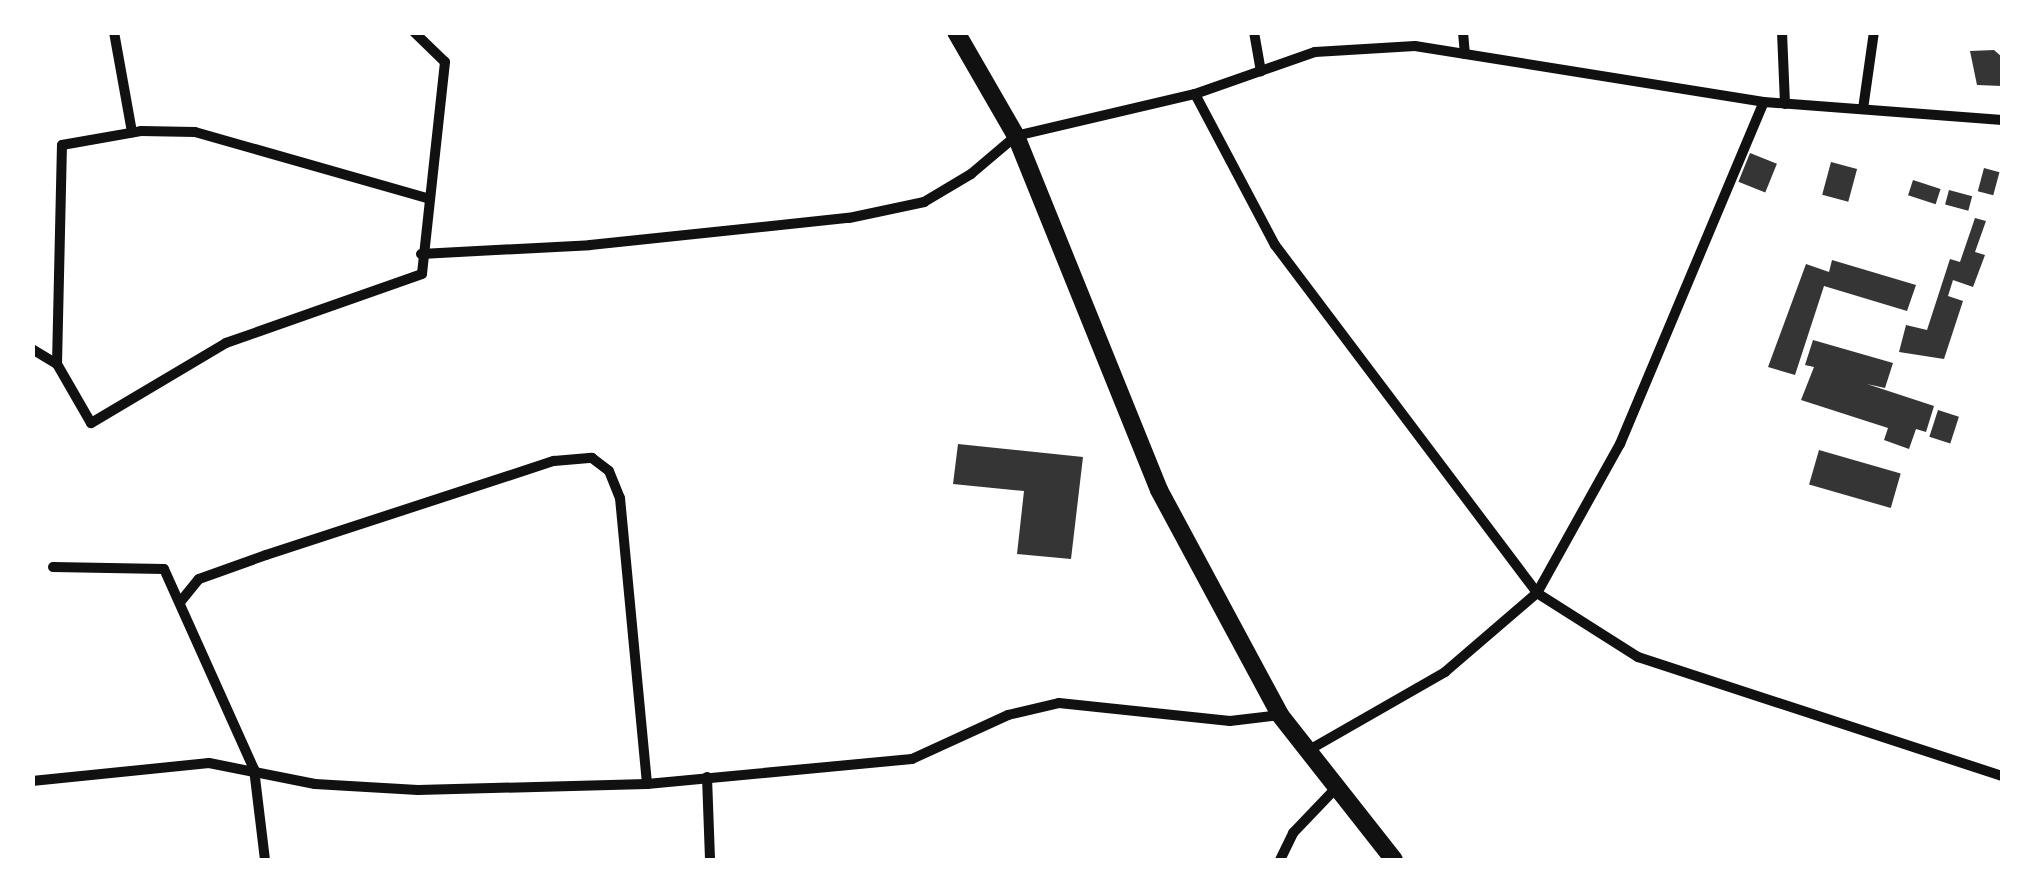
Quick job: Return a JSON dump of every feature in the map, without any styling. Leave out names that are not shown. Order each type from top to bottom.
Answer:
[{"type":"street","points":[[114,32],[132,132]]},
{"type":"street","points":[[32,349],[58,364],[92,423],[226,343],[422,274],[426,198],[445,62],[414,32]]},
{"type":"street","points":[[956,32],[1016,136],[1159,490],[1280,715],[1394,860]]},
{"type":"street","points":[[1254,32],[1262,71]]},
{"type":"street","points":[[1463,32],[1464,54]]},
{"type":"street","points":[[1782,32],[1785,104]]},
{"type":"street","points":[[1863,110],[1874,32]]},
{"type":"street","points":[[421,254],[590,245],[849,218],[924,202],[971,174],[1016,136],[1195,94],[1316,52],[1415,46],[1764,102],[2002,120]]},
{"type":"street","points":[[1195,94],[1274,246],[1537,594],[1638,657],[2002,776]]},
{"type":"street","points":[[1308,750],[1445,672],[1537,594],[1620,444],[1764,102]]},
{"type":"street","points":[[58,364],[62,144],[132,132],[196,132],[426,198]]},
{"type":"street","points":[[182,601],[199,579],[266,554],[554,461],[592,458],[609,471],[620,498],[647,784]]},
{"type":"street","points":[[53,567],[164,569],[182,601],[254,769],[265,860]]},
{"type":"street","points":[[32,781],[209,763],[316,784],[418,790],[647,784],[912,759],[1008,715],[1059,703],[1230,721],[1280,715]]},
{"type":"street","points":[[707,778],[710,860]]},
{"type":"street","points":[[1280,860],[1293,834],[1337,786]]},
{"type":"building","points":[[1994,50],[2002,57],[2002,86],[1977,85],[1970,51]]},
{"type":"building","points":[[1750,153],[1777,164],[1765,193],[1738,182]]},
{"type":"building","points":[[1831,162],[1857,169],[1848,202],[1822,195]]},
{"type":"building","points":[[1984,168],[1999,172],[1993,195],[1978,191]]},
{"type":"building","points":[[1913,180],[1941,189],[1936,204],[1908,195]]},
{"type":"building","points":[[1949,190],[1972,196],[1968,211],[1945,204]]},
{"type":"building","points":[[1975,218],[1986,221],[1975,252],[1985,255],[1973,287],[1953,280],[1948,296],[1963,301],[1944,359],[1899,352],[1906,325],[1927,330],[1950,259],[1960,262]]},
{"type":"building","points":[[1832,260],[1916,285],[1907,311],[1824,286],[1795,375],[1768,367],[1806,264],[1829,272]]},
{"type":"building","points":[[1813,340],[1893,363],[1885,388],[1867,384],[1934,406],[1926,432],[1916,429],[1909,449],[1884,440],[1888,428],[1801,400],[1814,367],[1805,365]]},
{"type":"building","points":[[1938,410],[1959,417],[1950,443],[1929,437]]},
{"type":"building","points":[[958,444],[1083,457],[1071,559],[1017,554],[1024,491],[953,484]]},
{"type":"building","points":[[1819,450],[1901,473],[1891,508],[1809,485]]}]
